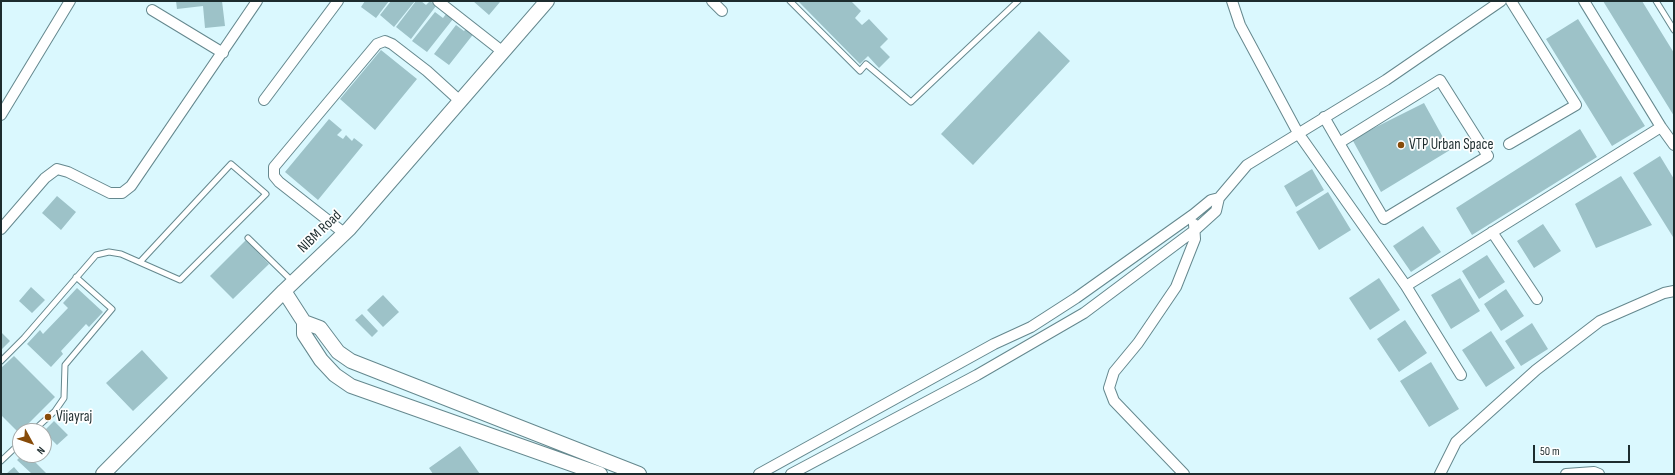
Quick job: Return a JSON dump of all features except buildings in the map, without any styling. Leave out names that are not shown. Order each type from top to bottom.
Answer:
[{"type":"street","points":[[1,228],[45,178],[57,169],[68,172],[110,193],[122,193],[131,186],[257,1]]},
{"type":"street","points":[[264,100],[338,1]]},
{"type":"street","points":[[438,1],[503,52]]},
{"type":"street","name":"NIBM Road","points":[[103,474],[288,286],[344,233],[547,1]]},
{"type":"street","points":[[712,1],[722,11]]},
{"type":"street","points":[[1232,1],[1240,25],[1298,133],[1406,286],[1461,375]]},
{"type":"street","points":[[791,474],[977,374],[1084,313],[1194,230],[1216,211],[1219,198],[1247,166],[1298,133],[1386,80],[1501,1]]},
{"type":"street","points":[[1509,144],[1576,105],[1511,1]]},
{"type":"street","points":[[1584,1],[1661,127],[1674,145]]},
{"type":"street","points":[[1,116],[66,2]]},
{"type":"street","points":[[152,10],[222,53]]},
{"type":"street","points":[[344,233],[279,182],[274,176],[274,167],[377,44],[385,41],[392,44],[427,71],[460,101]]},
{"type":"street","points":[[1324,117],[1339,143],[1384,219],[1488,156],[1440,80],[1339,143]]},
{"type":"street","points":[[1406,286],[1661,127]]},
{"type":"street","points":[[759,474],[994,344],[1031,327],[1076,298],[1194,214],[1211,200],[1219,198]]},
{"type":"street","points":[[1184,474],[1114,401],[1109,388],[1114,372],[1138,343],[1176,288],[1195,238],[1194,214]]},
{"type":"street","points":[[1492,232],[1537,299]]},
{"type":"street","points":[[288,286],[304,322],[304,334],[321,360],[335,375],[351,386],[600,474]]},
{"type":"street","points":[[1440,474],[1456,442],[1542,365],[1600,321],[1664,293],[1674,291]]},
{"type":"street","points":[[304,322],[320,328],[338,352],[350,361],[639,474]]},
{"type":"street","points":[[1566,474],[1594,472],[1599,474]]},
{"type":"lane","points":[[790,1],[860,71],[866,64],[911,102],[1018,1]]},
{"type":"lane","points":[[1656,1],[1674,30]]},
{"type":"lane","points":[[1,361],[24,338],[96,255],[109,252],[121,254],[180,280],[266,194],[231,164],[140,262]]},
{"type":"lane","points":[[248,238],[288,286]]},
{"type":"lane","points":[[42,423],[55,411],[64,398],[65,365],[112,308],[76,277]]},
{"type":"lane","points":[[1,461],[12,451]]},
{"type":"place","name":"VTP Urban Space","points":[[1401,145]]},
{"type":"place","name":"Vijayraj","points":[[48,417]]}]
